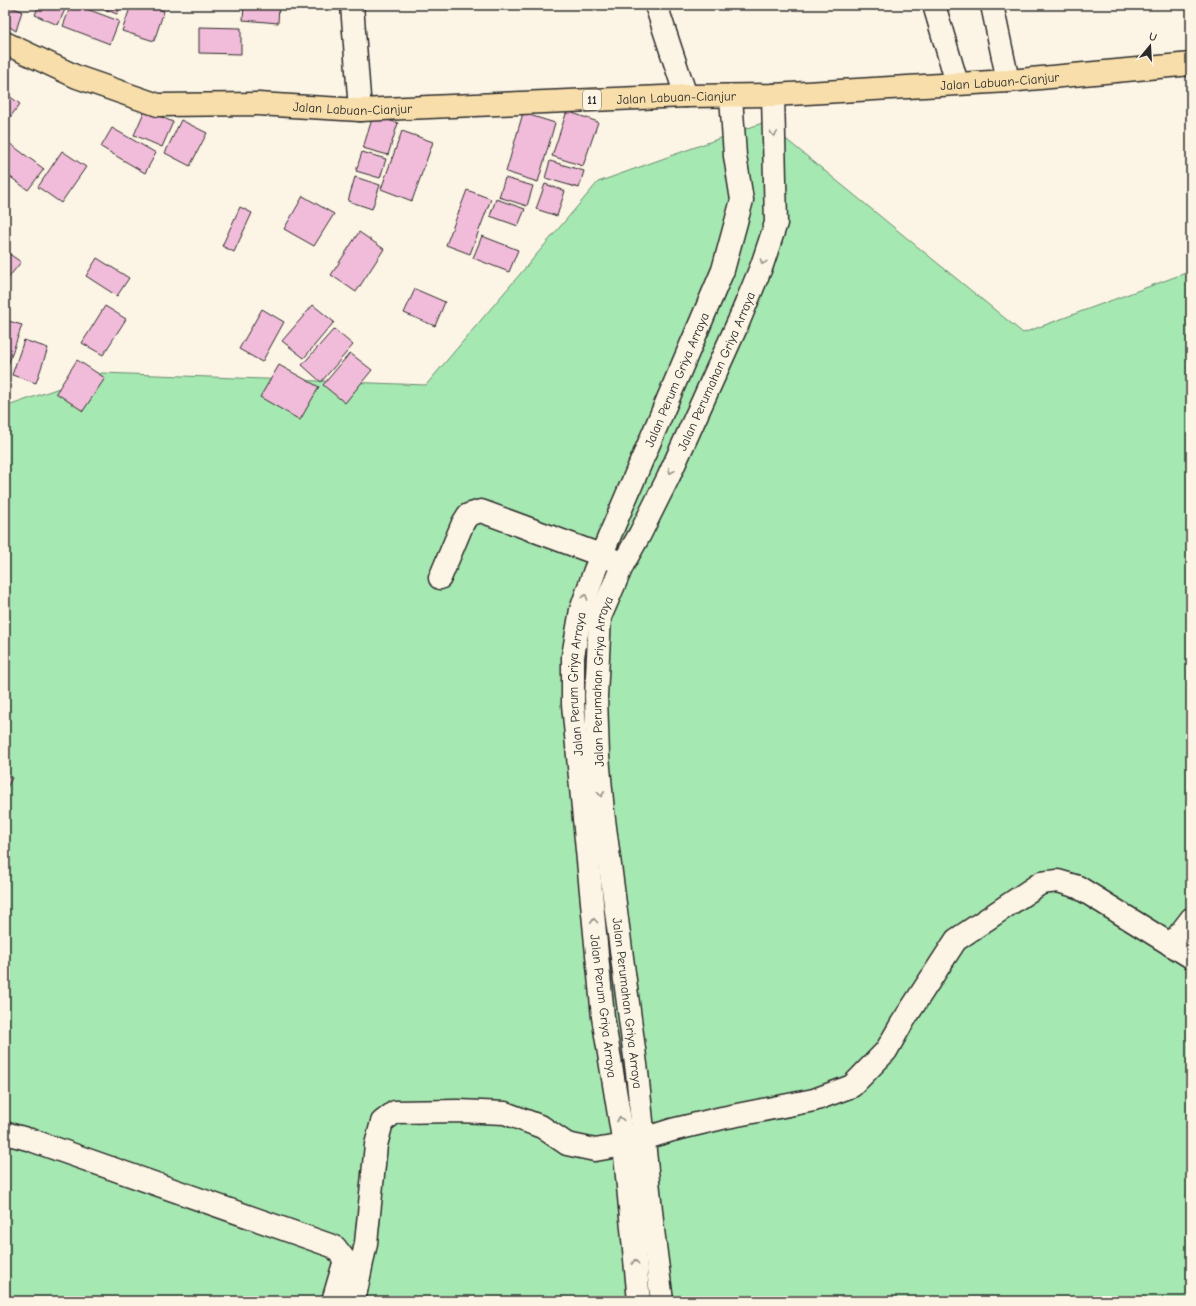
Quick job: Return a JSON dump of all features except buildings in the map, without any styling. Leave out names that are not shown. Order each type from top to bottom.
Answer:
[{"type":"highway","name":"Jalan Labuan-Cianjur","points":[[5,43],[78,78],[158,105],[258,104],[360,110],[686,96],[772,95],[1008,81],[1191,64]]},
{"type":"street","points":[[352,5],[360,110]]},
{"type":"street","points":[[656,5],[686,96]]},
{"type":"street","points":[[934,5],[957,83]]},
{"type":"street","points":[[992,5],[1008,81]]},
{"type":"street","name":"Jalan Perumahan Griya Arraya","points":[[662,1301],[653,1230],[634,1142],[638,1072],[603,812],[596,696],[600,617],[622,564],[640,534],[668,478],[738,323],[762,265],[776,223],[772,95]]},
{"type":"street","name":"Jalan Perum Griya Arraya","points":[[639,1301],[634,1142],[603,1017],[573,704],[573,656],[581,610],[602,556],[723,270],[742,200],[734,156],[731,96]]},
{"type":"street","points":[[440,578],[463,523],[468,515],[481,511],[622,564]]},
{"type":"street","points":[[354,1301],[366,1243],[376,1144],[382,1122],[395,1112],[458,1111],[505,1113],[542,1127],[567,1144],[595,1150],[634,1142],[722,1118],[814,1100],[852,1086],[886,1051],[902,1023],[956,940],[1042,883],[1058,881],[1078,887],[1191,957]]},
{"type":"street","points":[[1171,945],[1191,919]]},
{"type":"street","points":[[5,1133],[31,1140],[335,1248],[345,1260],[333,1301]]},
{"type":"green space","points":[[765,122],[1023,333],[1191,271],[1191,1301],[12,1301],[5,1298],[5,407],[102,373],[426,385],[598,182]]}]
